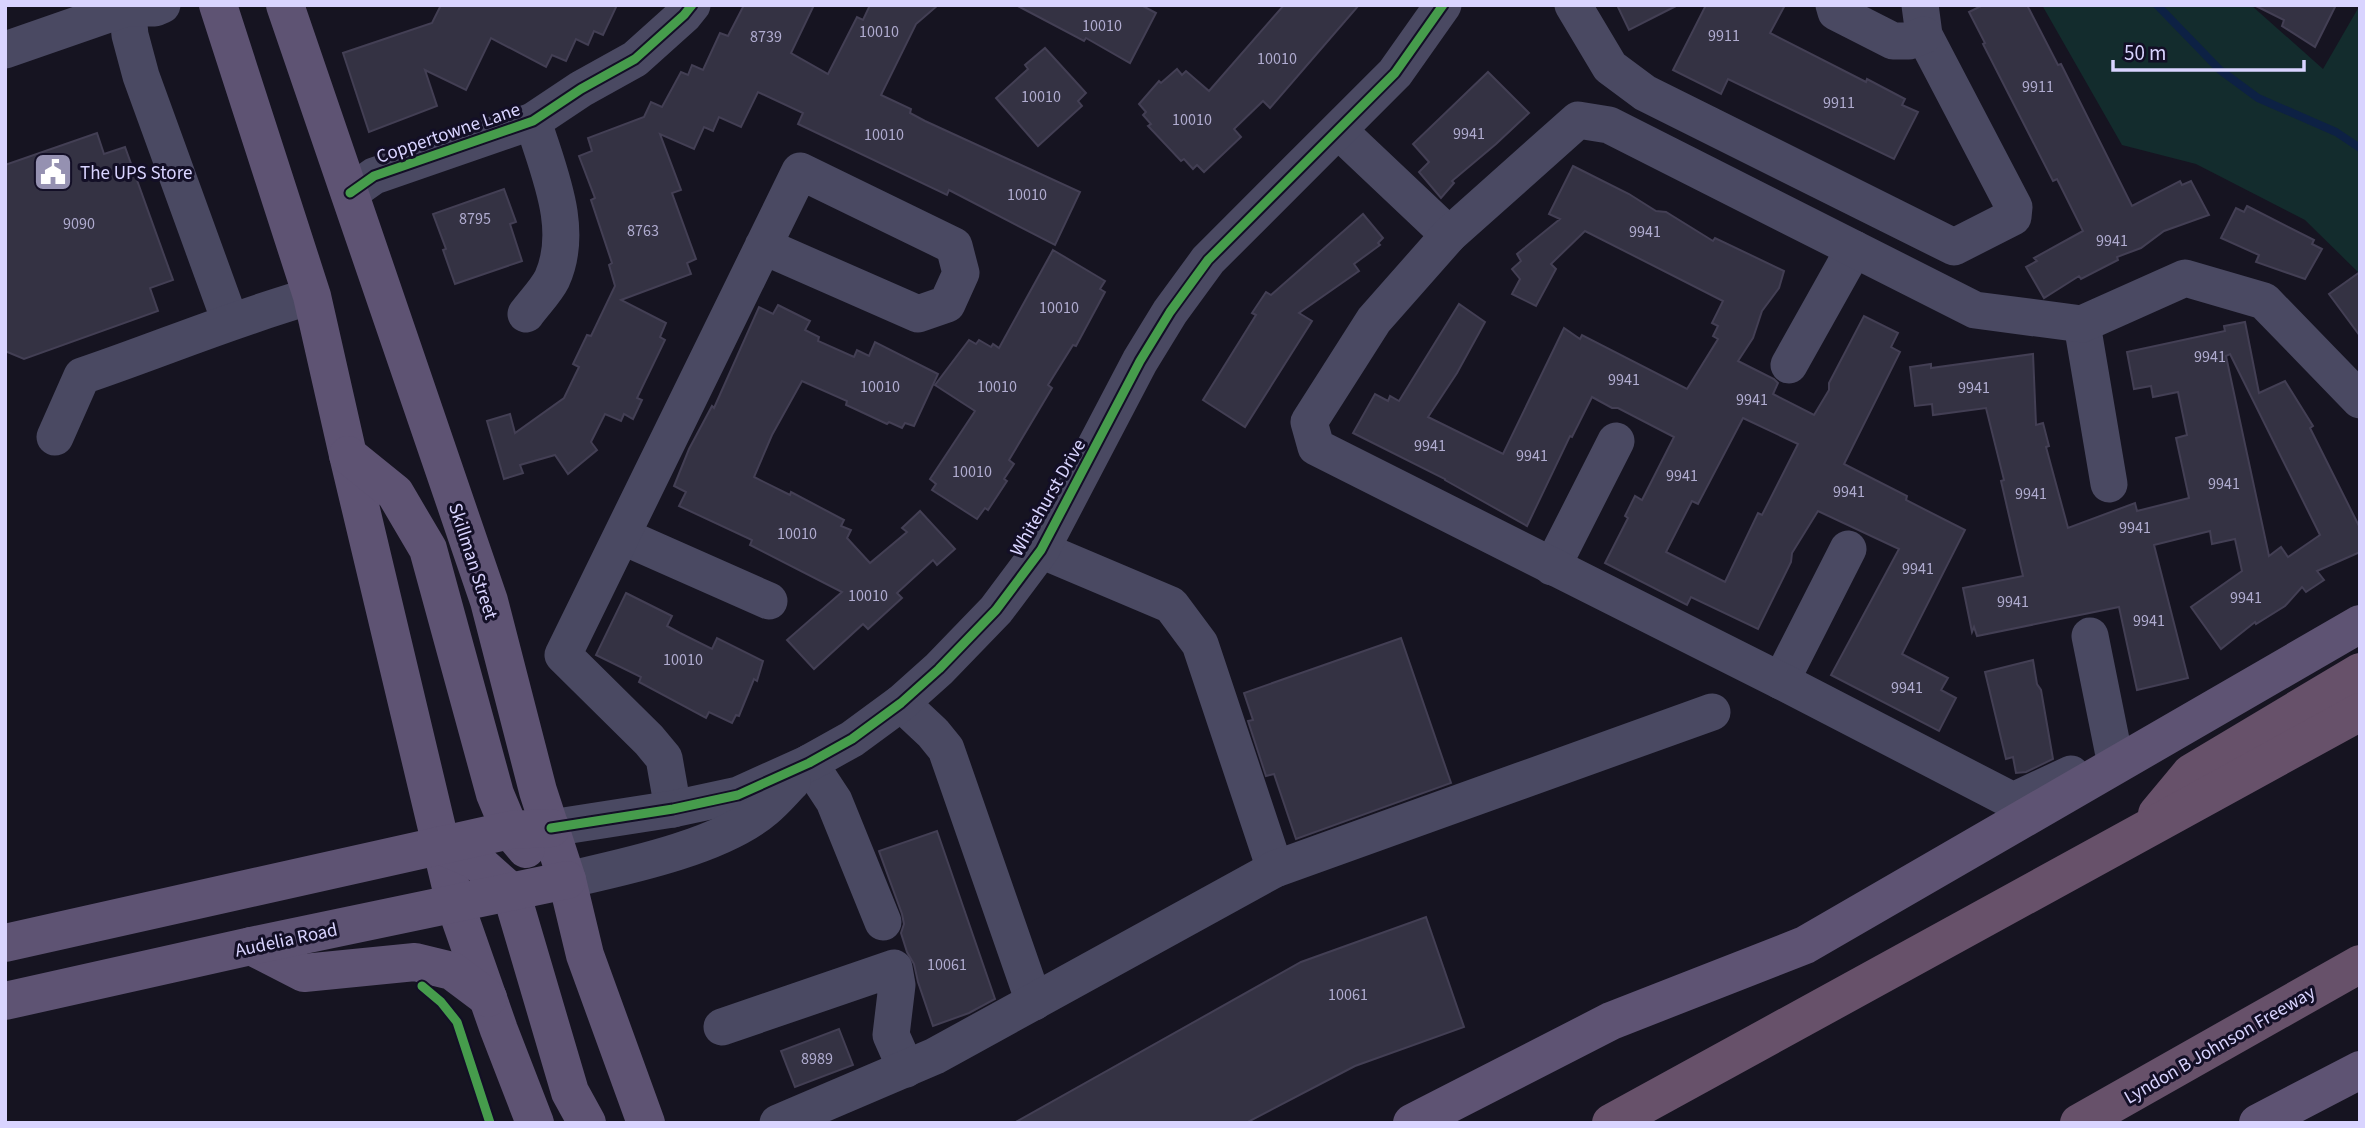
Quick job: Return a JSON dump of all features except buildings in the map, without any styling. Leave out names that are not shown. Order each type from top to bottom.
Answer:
[{"type":"highway","points":[[2144,830],[2191,773],[2360,672]]},
{"type":"highway","points":[[1611,1123],[2360,712]]},
{"type":"highway","name":"Lyndon B Johnson Freeway","points":[[2079,1123],[2360,964]]},
{"type":"highway","points":[[2209,1050],[2360,993]]},
{"type":"main road","points":[[218,5],[312,296],[455,904],[535,1123]]},
{"type":"main road","name":"Skillman Street","points":[[285,5],[489,601],[538,791],[566,880],[585,956],[646,1123]]},
{"type":"main road","points":[[348,455],[395,493],[428,549],[495,794],[510,830],[536,861],[566,880]]},
{"type":"main road","points":[[1412,1123],[1611,1021],[1805,946],[2360,624]]},
{"type":"main road","points":[[5,943],[510,830],[551,828]]},
{"type":"main road","points":[[440,845],[475,860],[511,892],[570,1092],[587,1123]]},
{"type":"main road","name":"Audelia Road","points":[[5,1001],[566,880]]},
{"type":"main road","points":[[251,946],[304,973],[415,962],[452,971],[488,998]]},
{"type":"main road","points":[[2258,1123],[2360,1070]]},
{"type":"street","name":"Coppertowne Lane","points":[[350,193],[374,176],[533,121],[581,89],[635,60],[692,5]]},
{"type":"street","name":"Whitehurst Drive","points":[[551,828],[673,809],[738,795],[809,763],[852,739],[901,703],[996,610],[1041,550],[1140,361],[1170,312],[1208,260],[1395,73],[1443,5]]},
{"type":"street","points":[[1573,5],[1610,67],[1645,93],[1954,247],[2013,216],[2014,206],[1922,20]]},
{"type":"street","points":[[1834,5],[1836,12],[1893,41],[1909,41],[1922,20]]},
{"type":"street","points":[[138,6],[130,35],[141,76],[230,321]]},
{"type":"street","points":[[5,50],[138,6]]},
{"type":"street","points":[[2360,400],[2264,301],[2185,278],[2082,324],[1975,310],[1609,125],[1578,120],[1449,235],[1374,320],[1309,422],[1316,447],[1781,681],[2012,801],[2073,773],[2360,606]]},
{"type":"street","points":[[526,314],[552,279],[561,243],[559,206],[533,121]]},
{"type":"street","points":[[1339,131],[1449,235]]},
{"type":"street","points":[[673,809],[664,758],[563,655],[622,536],[763,246],[800,171],[954,246],[961,273],[947,304],[918,314],[763,246]]},
{"type":"street","points":[[1789,365],[1854,249]]},
{"type":"street","points":[[55,436],[82,376],[230,321],[312,296]]},
{"type":"street","points":[[2082,324],[2109,484]]},
{"type":"street","points":[[1552,567],[1616,441]]},
{"type":"street","points":[[622,536],[769,601]]},
{"type":"street","points":[[1781,681],[1848,549]]},
{"type":"street","points":[[1041,550],[1171,605],[1200,644],[1275,869]]},
{"type":"street","points":[[2090,636],[2113,750]]},
{"type":"street","points":[[901,703],[946,749],[1034,1002]]},
{"type":"street","points":[[779,1123],[935,1056],[1275,869],[1712,712]]},
{"type":"street","points":[[809,763],[834,802],[883,922]]},
{"type":"street","name":"Whitehurst Drive","points":[[566,880],[719,838],[764,810],[809,763]]},
{"type":"street","points":[[722,1027],[894,968],[897,985],[891,1035],[906,1069]]},
{"type":"green space","points":[[2042,5],[2251,5],[2323,69],[2360,5],[2360,274],[2305,220],[2196,164],[2122,145]]},
{"type":"waterway","points":[[2157,5],[2220,70],[2258,98],[2336,132],[2360,148]]},
{"type":"cycle path","points":[[350,193],[374,176],[533,121],[581,89],[635,59],[692,5]]},
{"type":"cycle path","points":[[551,828],[673,809],[738,795],[809,763],[852,739],[901,703],[939,669],[996,610],[1041,550],[1140,361],[1170,312],[1208,260],[1395,73],[1443,5]]},
{"type":"cycle path","points":[[422,986],[441,1002],[457,1022],[490,1123]]},
{"type":"place","name":"The UPS Store","points":[[53,172]]}]
